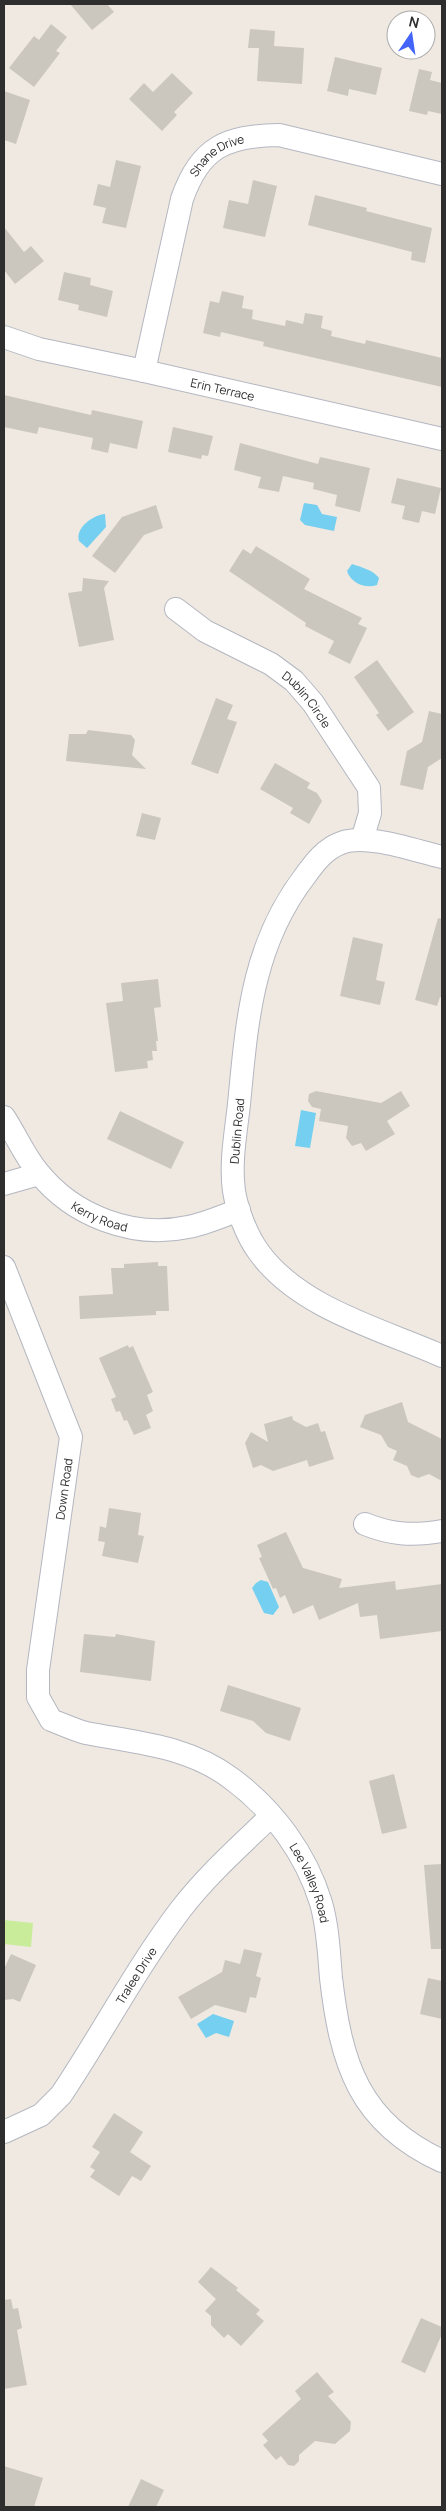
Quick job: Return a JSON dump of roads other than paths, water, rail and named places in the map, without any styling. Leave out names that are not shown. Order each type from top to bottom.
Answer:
[{"type":"street","name":"Shane Drive","points":[[144,371],[182,198],[190,174],[207,156],[228,142],[254,136],[279,135],[442,174]]},
{"type":"street","name":"Erin Terrace","points":[[4,337],[39,349],[442,439]]},
{"type":"street","name":"Dublin Circle","points":[[176,608],[206,631],[271,664],[294,681],[313,703],[370,788],[370,813],[362,840]]},
{"type":"street","points":[[362,840],[442,857]]},
{"type":"street","name":"Dublin Road","points":[[362,840],[342,843],[327,850],[317,860],[295,888],[276,922],[257,970],[248,1012],[233,1159],[234,1191],[239,1210],[258,1250],[276,1272],[300,1292],[328,1308],[442,1356]]},
{"type":"street","name":"Kerry Road","points":[[4,1117],[22,1151],[39,1174],[65,1199],[93,1216],[123,1226],[156,1230],[188,1227],[239,1210]]},
{"type":"street","points":[[4,1184],[39,1174]]},
{"type":"street","name":"Down Road","points":[[4,1266],[71,1437],[38,1670],[38,1697],[50,1720]]},
{"type":"street","points":[[365,1524],[384,1532],[405,1535],[442,1531]]},
{"type":"street","name":"Lee Valley Road","points":[[50,1720],[84,1732],[162,1745],[199,1759],[232,1778],[272,1816],[287,1834],[308,1868],[321,1905],[335,2012],[341,2045],[352,2077],[370,2105],[392,2130],[420,2151],[442,2161]]},
{"type":"street","name":"Tralee Drive","points":[[4,2132],[41,2115],[61,2095],[154,1946],[182,1908],[216,1868],[272,1816]]},
{"type":"water","points":[[304,503],[317,505],[322,514],[337,517],[334,531],[305,525],[300,520]]},
{"type":"water","points":[[105,514],[106,527],[87,548],[79,541],[78,536],[82,527],[95,517]]},
{"type":"water","points":[[352,564],[374,573],[379,578],[377,585],[368,586],[355,582],[347,571]]},
{"type":"water","points":[[301,1110],[316,1113],[310,1148],[295,1146]]},
{"type":"water","points":[[261,1580],[268,1582],[279,1607],[273,1615],[264,1613],[252,1588]]},
{"type":"water","points":[[213,2014],[234,2021],[229,2037],[216,2033],[206,2038],[197,2024]]}]
